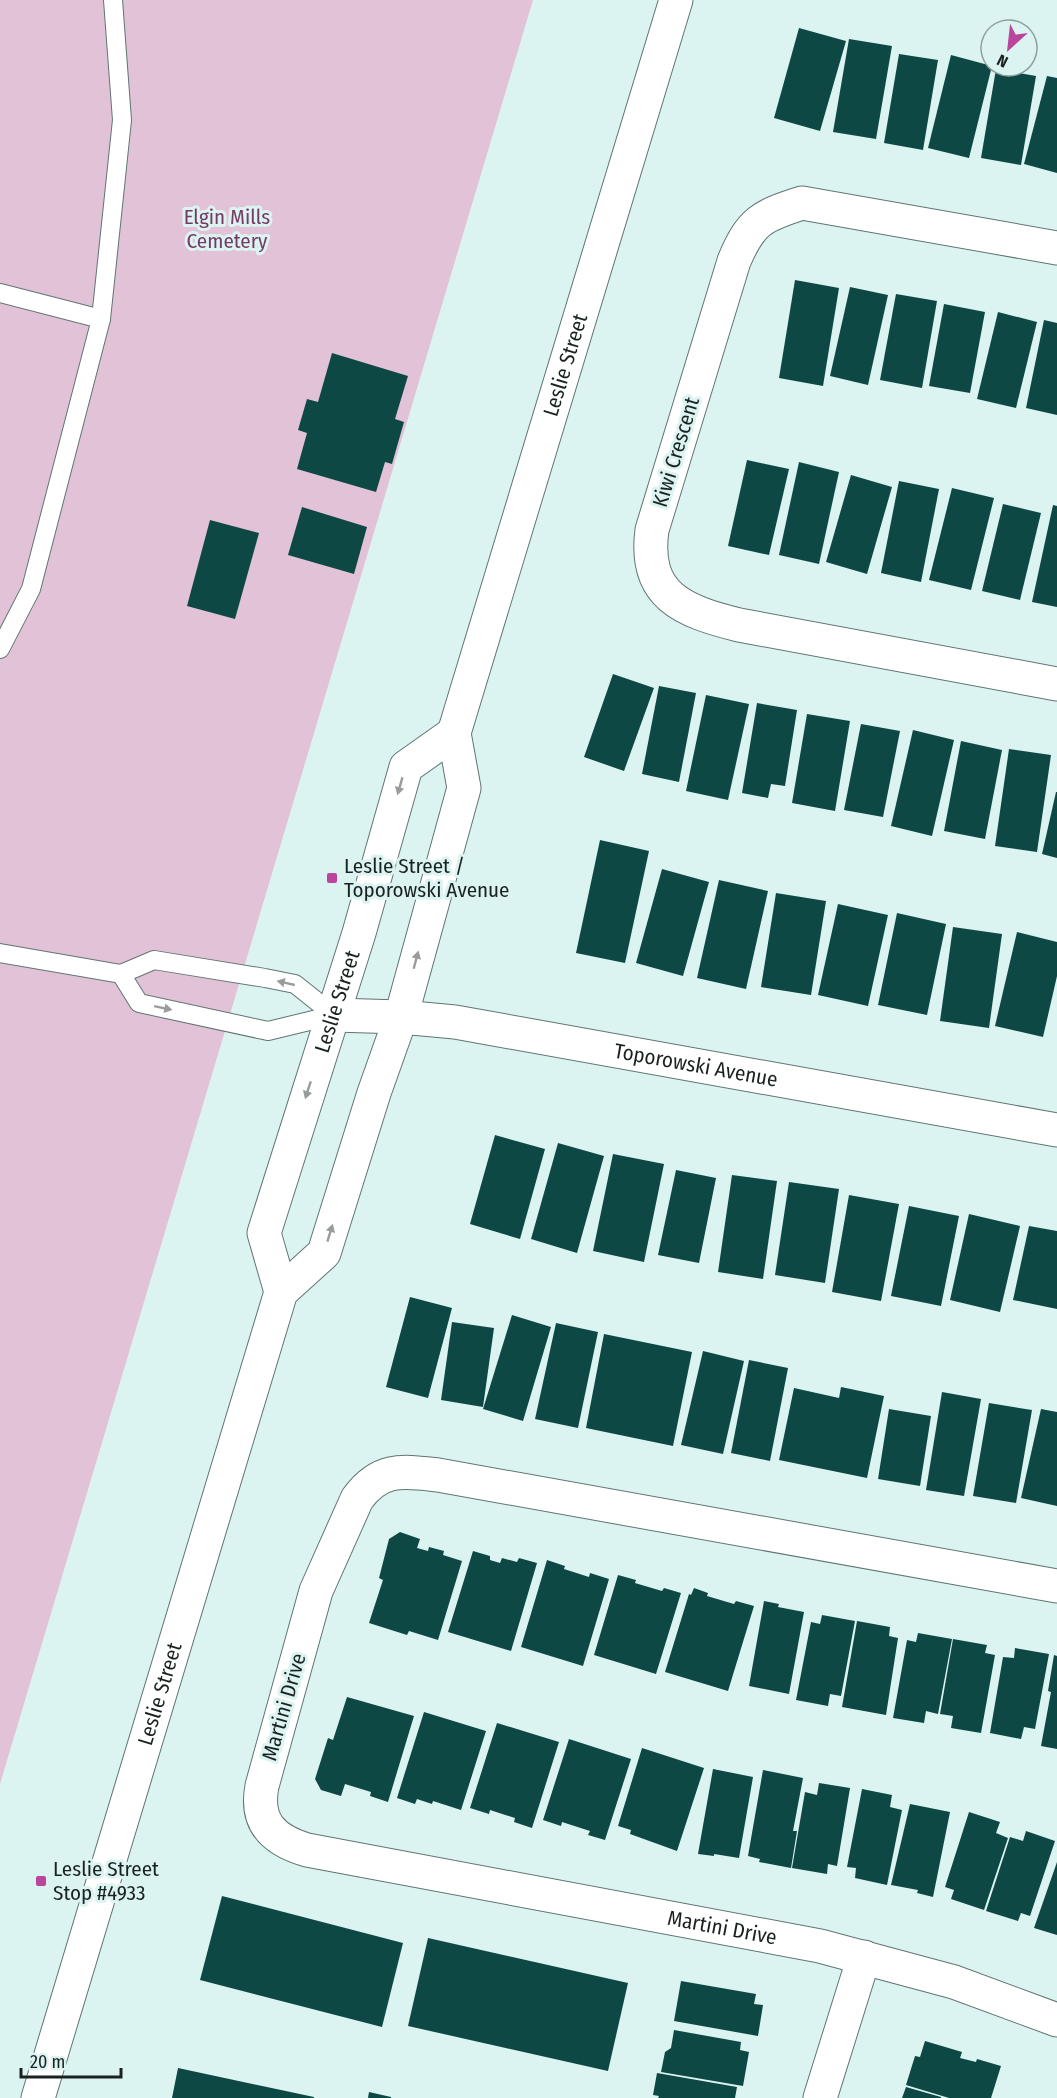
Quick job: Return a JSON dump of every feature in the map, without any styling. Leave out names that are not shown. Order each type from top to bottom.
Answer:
[{"type":"street","name":"Leslie Street","points":[[38,2098],[281,1292],[324,1253],[374,1093],[401,1017],[464,788],[454,733],[676,0]]},
{"type":"street","name":"Kiwi Crescent","points":[[1057,248],[802,203],[782,209],[753,225],[743,239],[734,261],[652,530],[650,545],[652,569],[662,589],[684,606],[711,618],[1057,684]]},
{"type":"street","name":"Leslie Street","points":[[281,1292],[264,1233],[334,1015],[405,767],[454,733]]},
{"type":"street","name":"Toporowski Avenue","points":[[334,1015],[401,1017],[455,1022],[1057,1130]]},
{"type":"street","name":"Martini Drive","points":[[1057,1586],[438,1475],[389,1473],[366,1486],[357,1499],[316,1592],[262,1786],[260,1809],[263,1820],[277,1836],[307,1850],[800,1941],[954,1982],[1057,2020]]},
{"type":"street","points":[[820,2098],[864,1958]]},
{"type":"lane","points":[[0,649],[31,589],[101,319],[122,120],[113,0]]},
{"type":"lane","points":[[0,293],[101,319]]},
{"type":"lane","points":[[0,953],[121,974],[154,960],[275,980],[295,984],[334,1015]]},
{"type":"lane","points":[[121,974],[139,1003],[268,1031],[334,1015]]},
{"type":"green space","name":"Elgin Mills Cemetery","points":[[0,0],[533,0],[0,1784]]},
{"type":"building","points":[[799,28],[846,41],[820,131],[774,118]]},
{"type":"building","points":[[849,39],[892,46],[876,139],[833,132]]},
{"type":"building","points":[[899,54],[938,60],[923,150],[884,143]]},
{"type":"building","points":[[951,55],[979,63],[979,78],[989,78],[969,158],[928,148]]},
{"type":"building","points":[[1047,76],[1057,78],[1057,173],[1024,164]]},
{"type":"building","points":[[994,78],[1036,78],[1021,165],[981,158]]},
{"type":"building","points":[[795,280],[839,288],[823,386],[779,378]]},
{"type":"building","points":[[850,287],[888,295],[868,385],[830,376]]},
{"type":"building","points":[[896,294],[937,301],[922,388],[880,380]]},
{"type":"building","points":[[944,304],[985,312],[970,393],[929,386]]},
{"type":"building","points":[[998,312],[1037,322],[1016,408],[977,399]]},
{"type":"building","points":[[1044,320],[1057,323],[1057,415],[1026,408]]},
{"type":"building","points":[[332,353],[408,376],[395,419],[404,422],[392,464],[385,462],[376,492],[297,469],[307,433],[298,430],[307,399],[318,402]]},
{"type":"building","points":[[747,460],[789,469],[769,555],[728,546]]},
{"type":"building","points":[[799,462],[839,472],[819,564],[779,555]]},
{"type":"building","points":[[851,475],[892,487],[867,574],[826,562]]},
{"type":"building","points":[[899,481],[939,489],[921,582],[881,573]]},
{"type":"building","points":[[952,488],[994,498],[971,590],[929,580]]},
{"type":"building","points":[[1003,504],[1041,513],[1020,600],[982,591]]},
{"type":"building","points":[[1053,505],[1057,506],[1057,607],[1032,602]]},
{"type":"building","points":[[302,507],[367,527],[354,574],[288,555]]},
{"type":"building","points":[[210,520],[259,533],[235,619],[187,606]]},
{"type":"building","points":[[613,674],[654,688],[624,771],[584,757]]},
{"type":"building","points":[[659,686],[696,693],[679,782],[642,774]]},
{"type":"building","points":[[706,695],[749,704],[728,800],[686,791]]},
{"type":"building","points":[[757,703],[797,710],[785,786],[771,784],[768,798],[742,793]]},
{"type":"building","points":[[807,714],[850,721],[835,811],[792,803]]},
{"type":"building","points":[[861,724],[900,731],[883,817],[844,810]]},
{"type":"building","points":[[913,730],[954,740],[932,836],[891,826]]},
{"type":"building","points":[[961,741],[1002,750],[985,839],[944,831]]},
{"type":"building","points":[[1009,749],[1051,755],[1037,852],[995,846]]},
{"type":"building","points":[[1057,792],[1057,858],[1042,854]]},
{"type":"building","points":[[600,840],[649,851],[625,963],[576,953]]},
{"type":"building","points":[[662,869],[709,882],[683,976],[636,963]]},
{"type":"building","points":[[719,880],[768,891],[746,989],[697,978]]},
{"type":"building","points":[[776,893],[826,901],[811,995],[761,987]]},
{"type":"building","points":[[838,904],[888,915],[868,1006],[818,995]]},
{"type":"building","points":[[897,913],[946,924],[927,1015],[878,1005]]},
{"type":"building","points":[[953,927],[1002,934],[989,1028],[940,1021]]},
{"type":"building","points":[[1017,932],[1057,942],[1057,976],[1043,1037],[995,1026]]},
{"type":"building","points":[[495,1135],[545,1149],[520,1239],[470,1224]]},
{"type":"building","points":[[558,1143],[604,1156],[577,1253],[531,1239]]},
{"type":"building","points":[[613,1154],[664,1164],[644,1262],[593,1251]]},
{"type":"building","points":[[676,1170],[716,1178],[699,1263],[658,1255]]},
{"type":"building","points":[[732,1175],[777,1181],[763,1279],[718,1272]]},
{"type":"building","points":[[789,1182],[839,1189],[825,1283],[775,1275]]},
{"type":"building","points":[[849,1195],[899,1204],[881,1301],[832,1292]]},
{"type":"building","points":[[909,1206],[959,1216],[941,1306],[891,1296]]},
{"type":"building","points":[[969,1214],[1020,1226],[1000,1312],[950,1300]]},
{"type":"building","points":[[1029,1226],[1057,1231],[1057,1309],[1013,1300]]},
{"type":"building","points":[[410,1297],[452,1308],[428,1398],[386,1387]]},
{"type":"building","points":[[512,1315],[551,1327],[523,1421],[483,1409]]},
{"type":"building","points":[[452,1322],[494,1328],[483,1407],[441,1400]]},
{"type":"building","points":[[556,1323],[598,1332],[578,1428],[535,1419]]},
{"type":"building","points":[[604,1334],[692,1352],[673,1446],[586,1428]]},
{"type":"building","points":[[703,1351],[744,1361],[723,1454],[681,1445]]},
{"type":"building","points":[[749,1360],[788,1368],[770,1461],[731,1453]]},
{"type":"building","points":[[841,1387],[884,1396],[867,1478],[779,1460],[794,1388],[839,1398]]},
{"type":"building","points":[[942,1392],[981,1399],[964,1496],[926,1490]]},
{"type":"building","points":[[989,1403],[1032,1410],[1016,1503],[973,1496]]},
{"type":"building","points":[[889,1409],[931,1416],[920,1486],[878,1479]]},
{"type":"building","points":[[1041,1409],[1057,1412],[1057,1506],[1021,1498]]},
{"type":"building","points":[[400,1532],[420,1539],[417,1548],[428,1551],[429,1547],[444,1551],[443,1555],[462,1561],[438,1640],[409,1631],[407,1635],[369,1623],[383,1580],[379,1578],[389,1539]]},
{"type":"building","points":[[473,1551],[490,1556],[490,1560],[500,1563],[502,1558],[517,1562],[519,1558],[537,1563],[511,1651],[448,1632]]},
{"type":"building","points":[[547,1560],[565,1566],[564,1569],[589,1577],[590,1573],[609,1579],[583,1666],[521,1647]]},
{"type":"building","points":[[618,1575],[662,1591],[664,1588],[681,1593],[656,1674],[594,1655]]},
{"type":"building","points":[[694,1588],[708,1593],[707,1596],[734,1604],[736,1601],[754,1606],[728,1691],[665,1672],[689,1594],[691,1595]]},
{"type":"building","points":[[764,1601],[779,1604],[778,1607],[804,1612],[789,1694],[749,1686]]},
{"type":"building","points":[[822,1615],[855,1621],[841,1696],[830,1694],[828,1706],[796,1700],[811,1622],[820,1624]]},
{"type":"building","points":[[857,1621],[890,1627],[889,1636],[898,1638],[886,1715],[842,1707]]},
{"type":"building","points":[[918,1633],[952,1639],[938,1714],[926,1711],[924,1723],[893,1718],[907,1640],[916,1642]]},
{"type":"building","points":[[953,1639],[987,1645],[985,1653],[995,1655],[981,1733],[951,1728],[953,1716],[940,1714]]},
{"type":"building","points":[[1015,1648],[1049,1654],[1035,1729],[1024,1727],[1021,1739],[990,1733],[1003,1657],[1014,1658]]},
{"type":"building","points":[[1054,1655],[1057,1656],[1057,1749],[1041,1746],[1051,1692],[1048,1691]]},
{"type":"building","points":[[347,1697],[414,1716],[388,1802],[370,1796],[371,1792],[345,1784],[341,1796],[321,1790],[315,1779],[328,1738],[333,1740]]},
{"type":"building","points":[[424,1712],[486,1731],[461,1810],[433,1801],[432,1804],[417,1799],[415,1804],[397,1798]]},
{"type":"building","points":[[497,1723],[559,1742],[532,1828],[514,1822],[515,1818],[490,1810],[489,1814],[470,1808]]},
{"type":"building","points":[[569,1739],[631,1759],[605,1840],[588,1835],[590,1831],[562,1822],[561,1826],[543,1820]]},
{"type":"building","points":[[642,1748],[704,1768],[677,1851],[630,1834],[631,1830],[618,1826]]},
{"type":"building","points":[[713,1769],[753,1777],[739,1858],[698,1854]]},
{"type":"building","points":[[763,1770],[803,1778],[793,1831],[797,1831],[791,1868],[759,1862],[760,1859],[748,1856]]},
{"type":"building","points":[[819,1783],[850,1788],[837,1866],[828,1864],[827,1874],[792,1868],[805,1792],[817,1795]]},
{"type":"building","points":[[862,1789],[892,1795],[890,1807],[902,1810],[887,1885],[855,1878],[856,1868],[847,1867]]},
{"type":"building","points":[[910,1804],[950,1812],[933,1897],[917,1893],[918,1890],[891,1885]]},
{"type":"building","points":[[969,1812],[1000,1822],[996,1833],[1008,1838],[984,1910],[951,1899],[954,1890],[945,1887]]},
{"type":"building","points":[[1026,1831],[1055,1841],[1030,1916],[1021,1913],[1018,1921],[986,1911],[1010,1837],[1023,1841]]},
{"type":"building","points":[[1057,1862],[1057,1935],[1034,1928]]},
{"type":"building","points":[[222,1896],[403,1943],[382,2027],[200,1980]]},
{"type":"building","points":[[428,1938],[628,1983],[608,2071],[408,2026]]},
{"type":"building","points":[[681,1981],[756,1994],[754,2004],[763,2005],[758,2036],[674,2021]]},
{"type":"building","points":[[674,2030],[741,2042],[740,2050],[749,2052],[743,2086],[661,2072],[665,2052],[671,2048]]},
{"type":"building","points":[[925,2041],[962,2052],[960,2058],[976,2062],[977,2059],[1001,2066],[991,2098],[949,2098],[906,2085],[915,2056],[920,2057]]},
{"type":"building","points":[[178,2068],[314,2097],[314,2098],[172,2098]]},
{"type":"building","points":[[657,2073],[737,2087],[735,2098],[658,2098],[659,2096],[653,2095]]},
{"type":"building","points":[[906,2087],[941,2097],[941,2098],[902,2098]]},
{"type":"building","points":[[369,2092],[391,2097],[391,2098],[368,2098]]},
{"type":"place","name":"Leslie Street / Toporowski Avenue","points":[[332,878]]},
{"type":"place","name":"Leslie Street Stop #4933","points":[[41,1881]]}]
